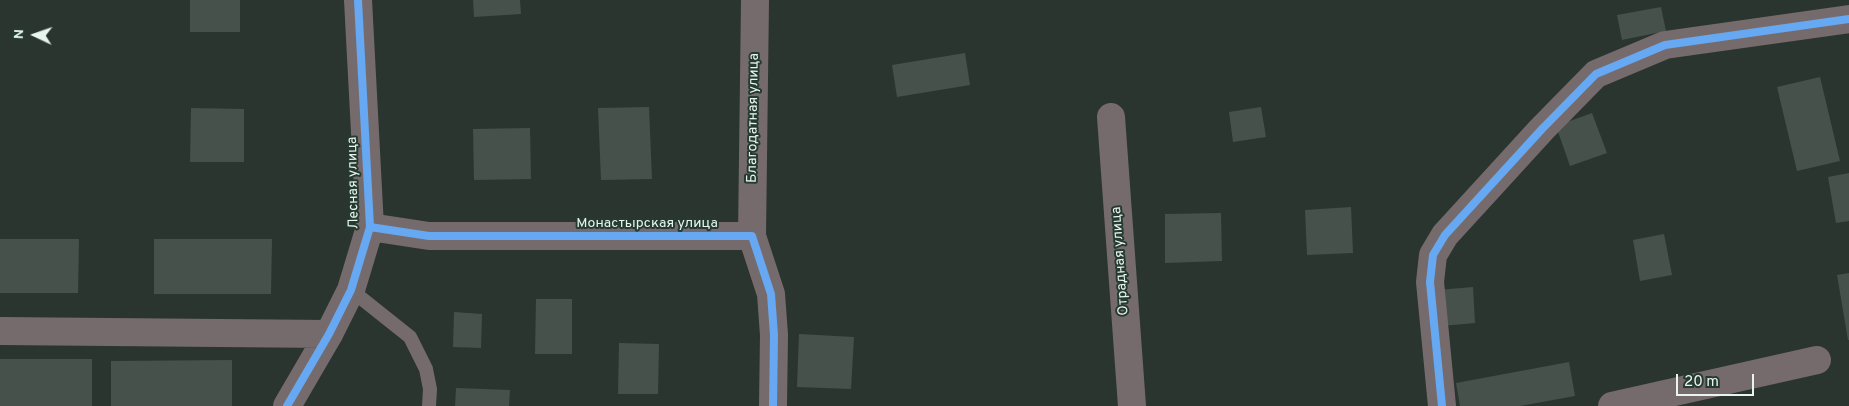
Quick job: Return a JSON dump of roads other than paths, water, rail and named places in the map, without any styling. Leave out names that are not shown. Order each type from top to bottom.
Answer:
[{"type":"street","name":"Лесная улица","points":[[287,406],[329,334],[351,290],[370,227],[358,0]]},
{"type":"street","name":"Благодатная улица","points":[[752,236],[755,0]]},
{"type":"street","points":[[1442,406],[1430,282],[1433,255],[1445,235],[1596,74],[1665,45],[1849,19]]},
{"type":"street","name":"Отрадная улица","points":[[1111,117],[1132,406]]},
{"type":"street","name":"Монастырская улица","points":[[370,227],[429,236],[752,236]]},
{"type":"street","points":[[752,236],[771,294],[774,335],[772,406]]},
{"type":"street","points":[[0,331],[329,334]]},
{"type":"street","points":[[1615,406],[1817,360]]},
{"type":"lane","points":[[351,290],[410,337],[426,369],[430,389],[429,406]]}]
